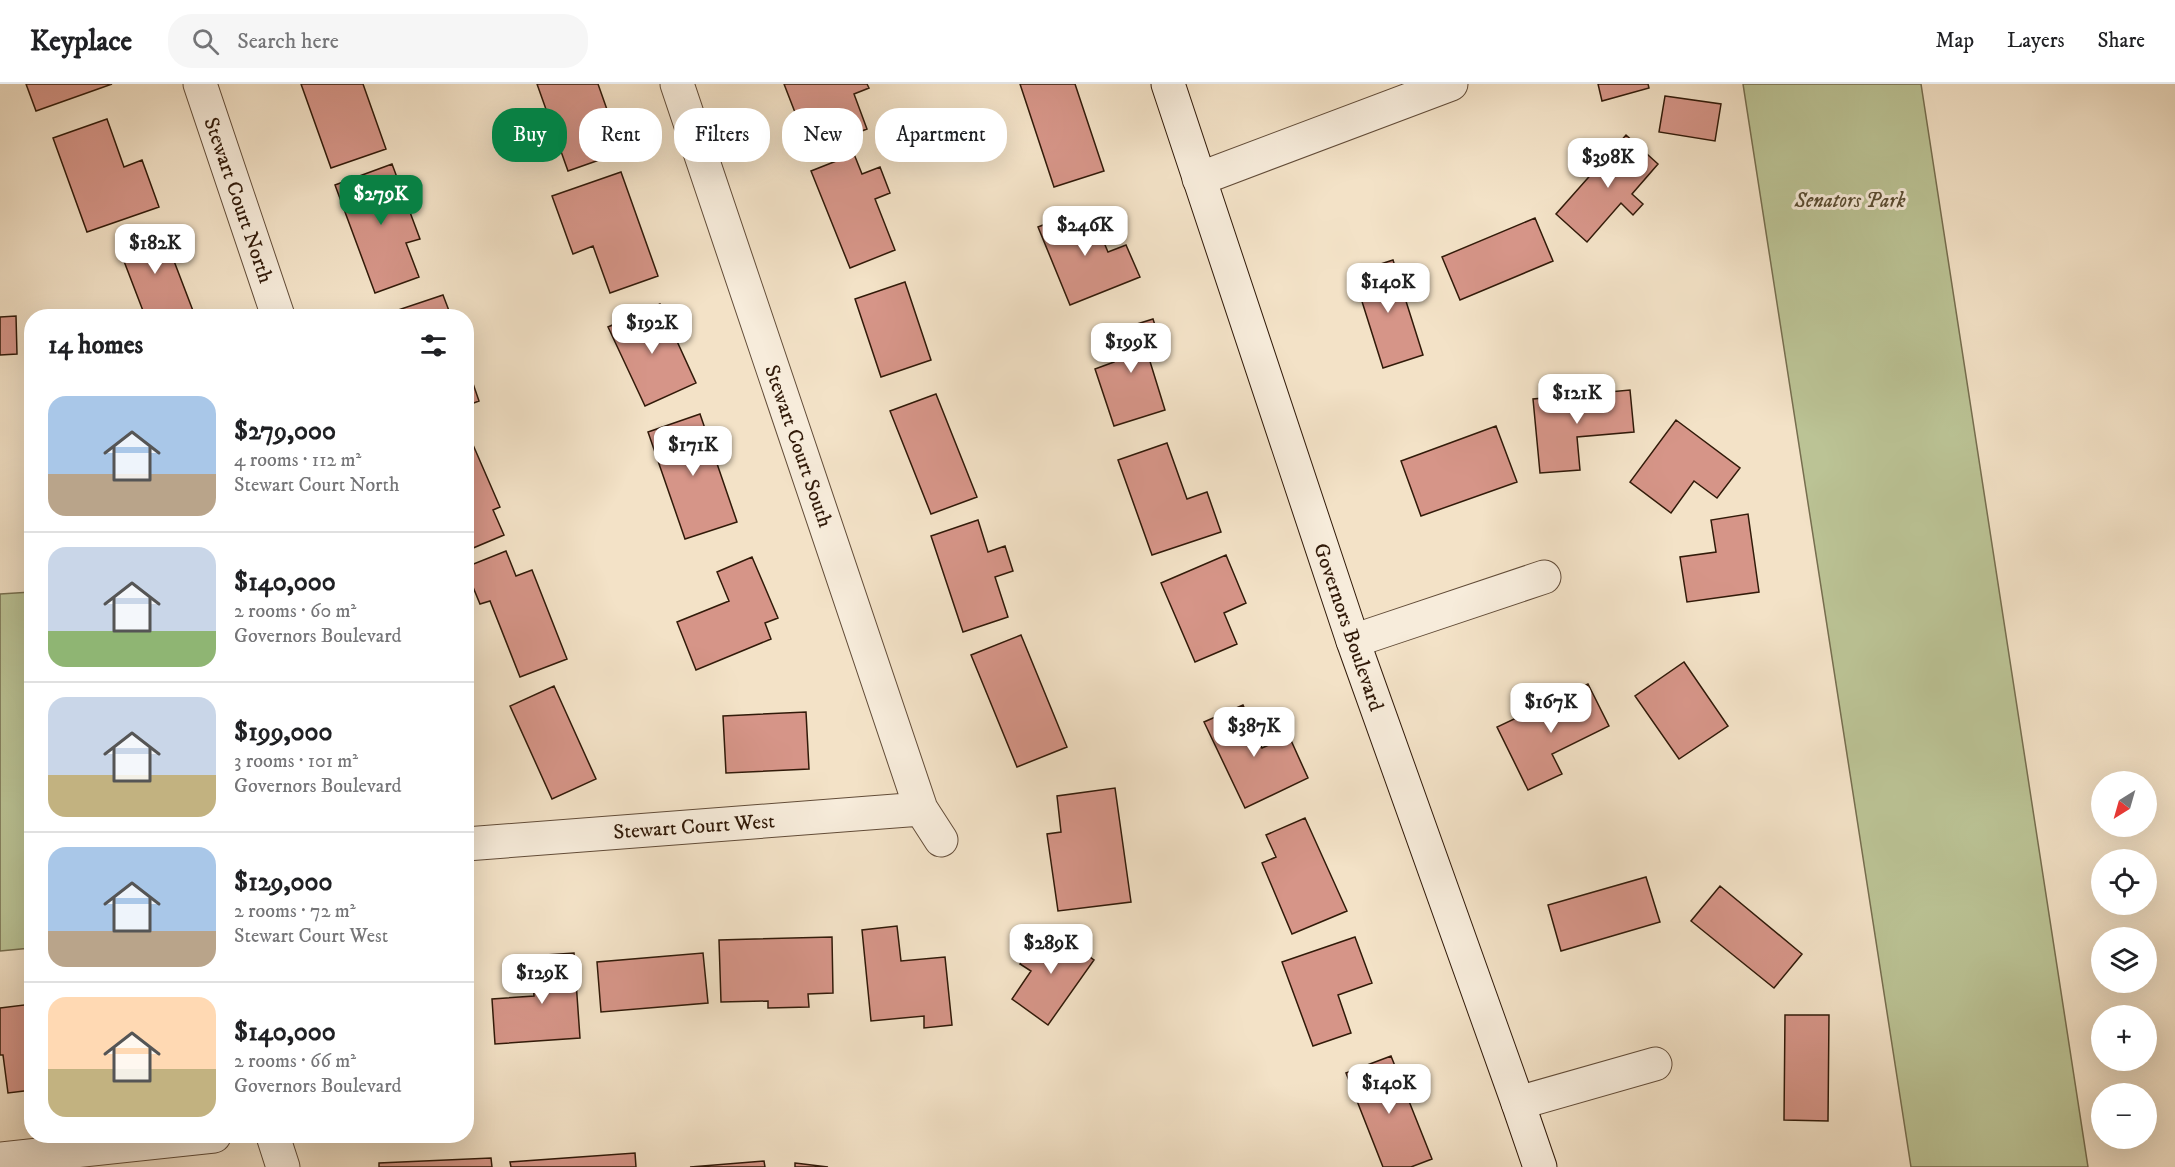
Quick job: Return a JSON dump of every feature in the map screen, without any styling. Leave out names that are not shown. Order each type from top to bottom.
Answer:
[{"type":"street","name":"Stewart Court North","points":[[200,84],[276,309]]},
{"type":"street","name":"Stewart Court South","points":[[677,84],[921,809],[941,840]]},
{"type":"street","name":"Governors Boulevard","points":[[1168,84],[1353,641],[1540,1167]]},
{"type":"street","points":[[1199,179],[1451,84]]},
{"type":"street","points":[[1353,641],[1544,577]]},
{"type":"street","name":"Stewart Court West","points":[[474,843],[921,809]]},
{"type":"street","points":[[1518,1103],[1655,1064]]},
{"type":"street","points":[[0,1159],[149,1143]]},
{"type":"street","points":[[275,1143],[283,1167]]},
{"type":"green space","name":"Senators Park","points":[[1743,84],[1921,84],[2088,1167],[1911,1167]]},
{"type":"green space","points":[[24,592],[24,949],[0,951],[0,594]]},
{"type":"building","points":[[26,84],[112,84],[36,111]]},
{"type":"building","points":[[301,84],[363,84],[386,149],[331,168]]},
{"type":"building","points":[[537,84],[598,84],[606,108],[579,108],[579,162],[594,162],[568,171],[565,162],[567,162],[567,108],[546,108]]},
{"type":"building","points":[[784,84],[867,84],[869,88],[854,94],[859,108],[793,108]]},
{"type":"building","points":[[1020,84],[1075,84],[1104,171],[1054,187]]},
{"type":"building","points":[[1598,84],[1648,84],[1649,88],[1602,101]]},
{"type":"building","points":[[1665,96],[1721,104],[1715,141],[1659,132]]},
{"type":"building","points":[[863,118],[867,129],[863,131]]},
{"type":"building","points":[[107,119],[124,167],[142,160],[159,207],[87,232],[53,138]]},
{"type":"building","points":[[1626,135],[1658,164],[1632,194],[1643,204],[1633,215],[1621,203],[1587,242],[1556,214]]},
{"type":"building","points":[[834,162],[857,162],[862,174],[880,167],[890,193],[875,199],[895,250],[850,268],[811,171]]},
{"type":"building","points":[[392,164],[420,239],[406,243],[419,277],[375,293],[335,185]]},
{"type":"building","points":[[621,172],[658,276],[610,293],[593,246],[573,254],[552,196]]},
{"type":"building","points":[[1089,207],[1108,252],[1126,245],[1140,277],[1070,305],[1038,227]]},
{"type":"building","points":[[1535,218],[1553,261],[1460,300],[1442,257]]},
{"type":"building","points":[[161,227],[192,309],[142,309],[117,243]]},
{"type":"building","points":[[1393,260],[1423,355],[1383,368],[1353,273]]},
{"type":"building","points":[[905,282],[931,360],[881,377],[855,299]]},
{"type":"building","points":[[443,295],[448,309],[401,309]]},
{"type":"building","points":[[660,304],[696,383],[645,406],[608,327]]},
{"type":"building","points":[[16,316],[17,354],[0,355],[0,317]]},
{"type":"building","points":[[1153,319],[1163,350],[1148,355],[1165,410],[1114,426],[1095,369],[1114,362],[1105,334]]},
{"type":"building","points":[[474,386],[479,401],[474,403]]},
{"type":"building","points":[[1630,390],[1634,432],[1577,437],[1580,470],[1540,473],[1533,399]]},
{"type":"building","points":[[936,394],[977,497],[931,514],[890,411]]},
{"type":"building","points":[[700,414],[737,522],[685,539],[648,432]]},
{"type":"building","points":[[1676,420],[1740,468],[1717,498],[1694,481],[1671,513],[1630,482]]},
{"type":"building","points":[[1496,426],[1517,482],[1421,516],[1401,461]]},
{"type":"building","points":[[1167,443],[1187,499],[1207,492],[1221,532],[1152,555],[1118,460]]},
{"type":"building","points":[[474,447],[500,507],[493,510],[504,535],[474,548]]},
{"type":"building","points":[[1748,514],[1759,592],[1687,602],[1680,557],[1716,552],[1711,520]]},
{"type":"building","points":[[978,520],[988,552],[1005,546],[1013,571],[995,577],[1008,617],[963,632],[931,536]]},
{"type":"building","points":[[506,551],[516,576],[532,570],[567,659],[520,677],[490,601],[480,604],[474,589],[474,564]]},
{"type":"building","points":[[1226,555],[1246,603],[1224,613],[1237,644],[1195,662],[1161,583]]},
{"type":"building","points":[[752,557],[778,618],[765,623],[771,639],[696,670],[677,622],[729,601],[717,572]]},
{"type":"building","points":[[1021,635],[1067,747],[1017,767],[971,655]]},
{"type":"building","points":[[1684,662],[1728,726],[1679,759],[1635,696]]},
{"type":"building","points":[[1588,684],[1609,726],[1552,754],[1562,774],[1528,790],[1497,727]]},
{"type":"building","points":[[554,686],[596,779],[552,799],[510,706]]},
{"type":"building","points":[[1243,705],[1262,748],[1289,736],[1308,778],[1245,808],[1204,722]]},
{"type":"building","points":[[806,712],[809,769],[726,773],[723,716]]},
{"type":"building","points":[[1115,788],[1131,902],[1058,911],[1047,834],[1061,832],[1057,796]]},
{"type":"building","points":[[1305,818],[1347,911],[1292,934],[1262,863],[1276,857],[1266,835]]},
{"type":"building","points":[[1646,877],[1660,922],[1561,951],[1548,905]]},
{"type":"building","points":[[1720,886],[1802,954],[1774,988],[1691,921]]},
{"type":"building","points":[[897,926],[901,961],[945,957],[952,1025],[924,1028],[924,1016],[871,1021],[862,930]]},
{"type":"building","points":[[1046,927],[1094,960],[1048,1025],[1012,999],[1031,971],[1020,964]]},
{"type":"building","points":[[832,937],[833,993],[808,994],[809,1007],[768,1008],[768,1001],[721,1002],[719,940]]},
{"type":"building","points":[[1355,937],[1372,983],[1338,995],[1351,1033],[1313,1046],[1282,962]]},
{"type":"building","points":[[574,953],[580,1038],[495,1044],[492,999],[534,996],[531,956]]},
{"type":"building","points":[[703,953],[708,1003],[601,1012],[597,962]]},
{"type":"building","points":[[24,1005],[24,1091],[8,1093],[3,1055],[0,1055],[0,1008]]},
{"type":"building","points":[[1785,1015],[1829,1015],[1828,1121],[1784,1120]]},
{"type":"building","points":[[1391,1056],[1432,1159],[1411,1167],[1383,1167],[1346,1073]]},
{"type":"building","points":[[635,1153],[636,1167],[511,1167],[510,1162]]},
{"type":"building","points":[[491,1158],[492,1167],[379,1167],[379,1163]]},
{"type":"building","points":[[764,1161],[765,1167],[690,1167]]},
{"type":"building","points":[[795,1163],[828,1167],[795,1167]]}]
